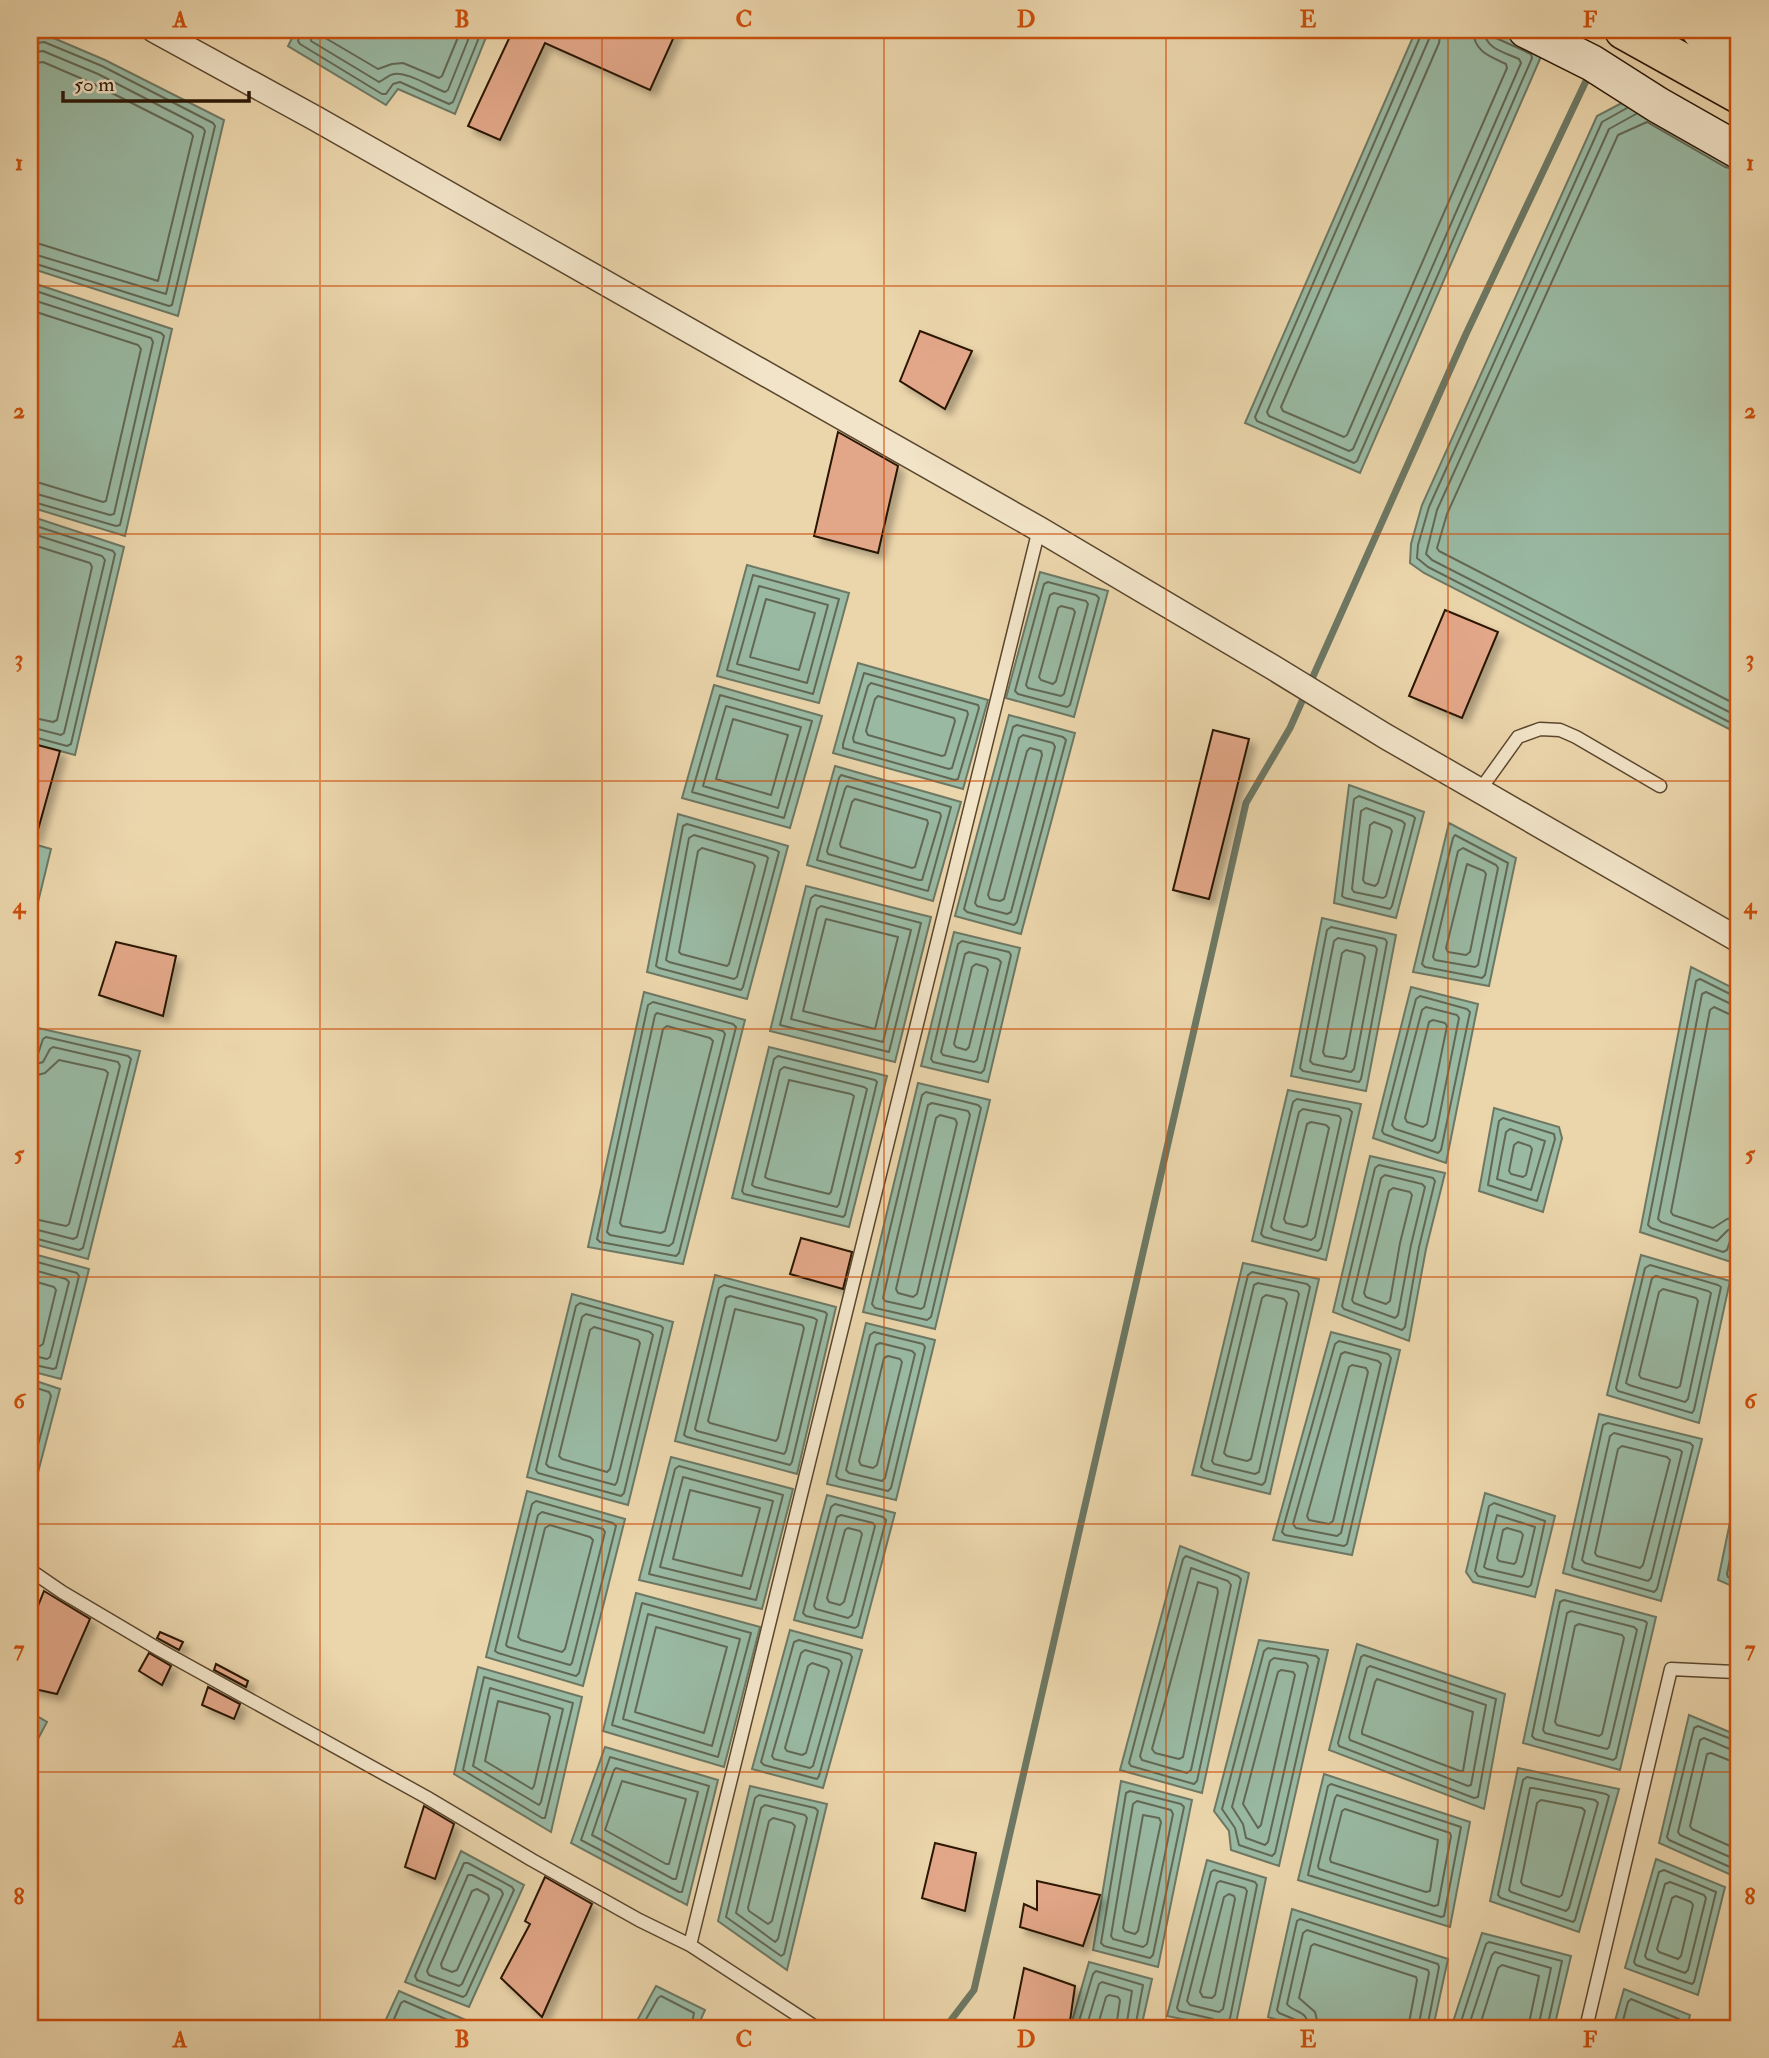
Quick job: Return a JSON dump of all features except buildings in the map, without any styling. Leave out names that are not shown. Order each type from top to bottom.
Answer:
[{"type":"highway","points":[[1624,30],[1739,94]]},
{"type":"highway","points":[[1702,30],[1739,51]]},
{"type":"street","points":[[154,30],[313,117],[1038,529],[1739,940]]},
{"type":"street","points":[[1526,30],[1592,63],[1658,105],[1739,151]]},
{"type":"lane","points":[[690,1945],[1038,529]]},
{"type":"lane","points":[[1480,790],[1518,737],[1539,729],[1560,730],[1576,737],[1660,786]]},
{"type":"lane","points":[[30,1570],[160,1650],[426,1797],[639,1920],[690,1945],[817,2028]]},
{"type":"lane","points":[[1586,2028],[1671,1669],[1735,1672]]},
{"type":"water","points":[[296,30],[489,30],[455,114],[398,89],[386,105],[288,46]]},
{"type":"water","points":[[1416,30],[1493,30],[1543,52],[1360,473],[1245,423]]},
{"type":"water","points":[[44,34],[105,60],[224,120],[178,316],[30,268],[30,40],[33,36]]},
{"type":"water","points":[[1639,94],[1739,145],[1739,734],[1424,573],[1410,563],[1411,544],[1422,505],[1597,116]]},
{"type":"water","points":[[30,282],[172,329],[125,536],[30,507]]},
{"type":"water","points":[[30,516],[124,547],[75,755],[30,743]]},
{"type":"water","points":[[747,565],[849,593],[819,703],[717,676]]},
{"type":"water","points":[[1040,572],[1108,591],[1074,717],[1006,698]]},
{"type":"water","points":[[858,663],[988,700],[963,789],[833,753]]},
{"type":"water","points":[[714,685],[822,716],[790,828],[682,798]]},
{"type":"water","points":[[1009,715],[1075,733],[1021,934],[955,916]]},
{"type":"water","points":[[835,766],[961,802],[933,901],[807,865]]},
{"type":"water","points":[[1349,785],[1424,812],[1396,918],[1334,903]]},
{"type":"water","points":[[678,814],[788,846],[747,999],[647,972]]},
{"type":"water","points":[[1449,823],[1516,858],[1489,986],[1413,972]]},
{"type":"water","points":[[30,843],[51,849],[30,935]]},
{"type":"water","points":[[806,886],[931,917],[895,1062],[770,1031]]},
{"type":"water","points":[[1322,918],[1396,935],[1366,1091],[1291,1076]]},
{"type":"water","points":[[954,932],[1020,948],[988,1082],[921,1066]]},
{"type":"water","points":[[1691,967],[1739,991],[1739,1231],[1731,1262],[1640,1232]]},
{"type":"water","points":[[1411,987],[1478,1004],[1446,1163],[1373,1138]]},
{"type":"water","points":[[644,992],[745,1020],[683,1264],[588,1247]]},
{"type":"water","points":[[38,1028],[140,1051],[88,1259],[30,1243],[30,1064]]},
{"type":"water","points":[[769,1047],[887,1076],[849,1227],[732,1198]]},
{"type":"water","points":[[918,1083],[990,1100],[935,1329],[863,1312]]},
{"type":"water","points":[[1288,1090],[1361,1104],[1326,1260],[1252,1241]]},
{"type":"water","points":[[1494,1108],[1559,1127],[1562,1138],[1543,1212],[1479,1191]]},
{"type":"water","points":[[1370,1156],[1445,1173],[1426,1249],[1409,1341],[1333,1312]]},
{"type":"water","points":[[30,1253],[89,1269],[61,1379],[30,1371]]},
{"type":"water","points":[[1641,1255],[1730,1281],[1699,1423],[1607,1395]]},
{"type":"water","points":[[1243,1263],[1319,1279],[1270,1494],[1192,1475]]},
{"type":"water","points":[[715,1275],[836,1307],[797,1474],[675,1441]]},
{"type":"water","points":[[572,1294],[673,1322],[628,1505],[527,1477]]},
{"type":"water","points":[[866,1323],[935,1340],[896,1500],[827,1484]]},
{"type":"water","points":[[1331,1332],[1400,1350],[1352,1555],[1273,1540]]},
{"type":"water","points":[[30,1379],[60,1389],[32,1495],[30,1495]]},
{"type":"water","points":[[1599,1414],[1702,1439],[1661,1601],[1563,1573]]},
{"type":"water","points":[[671,1457],[793,1489],[762,1609],[639,1580]]},
{"type":"water","points":[[1739,1479],[1739,1589],[1718,1580]]},
{"type":"water","points":[[527,1491],[625,1519],[583,1686],[486,1657]]},
{"type":"water","points":[[1485,1493],[1555,1516],[1535,1597],[1473,1582],[1466,1572]]},
{"type":"water","points":[[827,1495],[895,1513],[862,1638],[794,1620]]},
{"type":"water","points":[[1180,1546],[1249,1573],[1202,1793],[1120,1770]]},
{"type":"water","points":[[1556,1590],[1656,1617],[1620,1770],[1523,1743]]},
{"type":"water","points":[[636,1593],[760,1627],[724,1767],[603,1731]]},
{"type":"water","points":[[790,1630],[862,1650],[823,1788],[752,1769]]},
{"type":"water","points":[[1259,1640],[1328,1650],[1279,1866],[1231,1850],[1229,1831],[1214,1811]]},
{"type":"water","points":[[1357,1644],[1505,1694],[1484,1809],[1329,1750]]},
{"type":"water","points":[[478,1667],[582,1697],[551,1832],[454,1774]]},
{"type":"water","points":[[30,1712],[47,1722],[30,1754]]},
{"type":"water","points":[[1689,1715],[1739,1736],[1738,1878],[1659,1843]]},
{"type":"water","points":[[605,1747],[718,1780],[687,1905],[571,1843]]},
{"type":"water","points":[[1518,1768],[1619,1789],[1579,1932],[1490,1901]]},
{"type":"water","points":[[1324,1774],[1470,1822],[1450,1927],[1298,1880]]},
{"type":"water","points":[[1121,1781],[1192,1800],[1158,1967],[1093,1950]]},
{"type":"water","points":[[750,1786],[827,1804],[787,1970],[718,1921]]},
{"type":"water","points":[[461,1851],[524,1885],[469,2007],[405,1982]]},
{"type":"water","points":[[1656,1859],[1725,1887],[1698,1995],[1625,1968]]},
{"type":"water","points":[[1207,1860],[1266,1878],[1235,2028],[1167,2016]]},
{"type":"water","points":[[1292,1909],[1448,1959],[1433,2028],[1302,2028],[1268,2017]]},
{"type":"water","points":[[1482,1933],[1571,1956],[1554,2028],[1451,2028]]},
{"type":"water","points":[[1089,1962],[1152,1979],[1141,2028],[1070,2028]]},
{"type":"water","points":[[656,1986],[705,2010],[697,2028],[633,2028]]},
{"type":"water","points":[[1624,1989],[1690,2015],[1687,2028],[1613,2028]]},
{"type":"water","points":[[399,1991],[484,2028],[382,2028]]},
{"type":"waterway","points":[[945,2028],[974,1990],[1246,803],[1290,728],[1466,334],[1586,81]]}]
